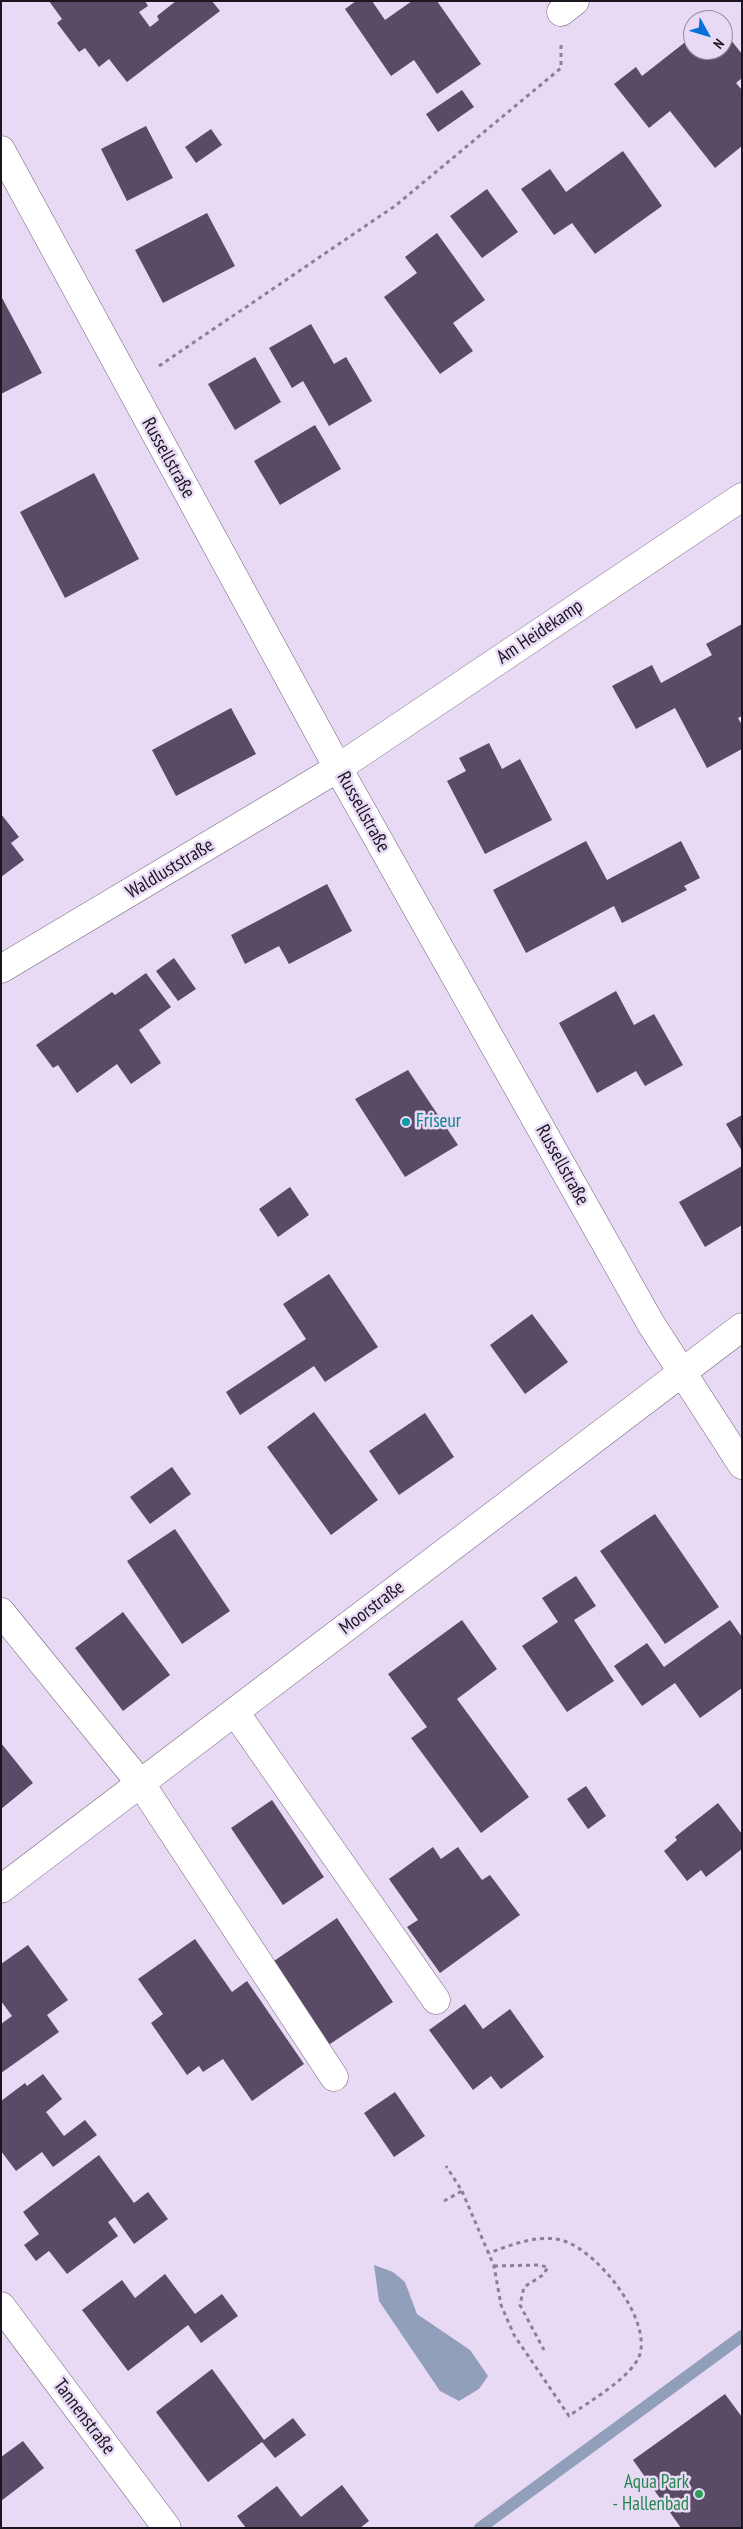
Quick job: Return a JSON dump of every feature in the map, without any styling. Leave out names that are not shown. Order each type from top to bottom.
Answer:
[{"type":"street","name":"Russellstraße","points":[[5,167],[129,387],[338,768],[651,1324],[742,1465]]},
{"type":"street","name":"Am Heidekamp","points":[[338,768],[742,497]]},
{"type":"street","name":"Waldluststraße","points":[[1,970],[338,768]]},
{"type":"street","name":"Moorstraße","points":[[1,1889],[742,1327]]},
{"type":"street","points":[[1,1612],[141,1784],[334,2077]]},
{"type":"street","points":[[235,1712],[436,2000]]},
{"type":"street","name":"Tannenstraße","points":[[1,2306],[167,2528]]},
{"type":"path","points":[[129,387],[395,206],[561,68],[568,7]]},
{"type":"path","points":[[446,2166],[462,2191],[489,2253],[494,2266],[501,2305],[514,2335],[569,2416],[629,2372],[640,2354],[640,2326],[608,2274],[585,2252],[563,2240],[548,2239],[528,2241],[489,2253]]},
{"type":"path","points":[[444,2201],[462,2191]]},
{"type":"path","points":[[494,2266],[537,2265],[548,2267],[543,2275],[524,2287],[520,2305],[544,2350]]},
{"type":"water","points":[[374,2265],[393,2272],[405,2282],[417,2314],[470,2350],[488,2376],[479,2389],[459,2401],[440,2391],[379,2301]]},
{"type":"building","points":[[49,1],[145,1],[148,6],[139,12],[150,27],[159,20],[157,16],[176,1],[212,1],[220,11],[127,82],[109,59],[99,67],[85,48],[79,52],[57,23],[62,19]]},
{"type":"building","points":[[356,1],[372,1],[385,20],[412,1],[437,1],[481,64],[437,94],[414,60],[391,76],[345,9]]},
{"type":"building","points":[[733,43],[742,54],[742,78],[736,83],[742,90],[742,146],[715,168],[670,111],[649,128],[614,84],[636,67],[642,76],[683,44],[683,60],[733,60]]},
{"type":"building","points":[[462,90],[474,107],[438,132],[426,114]]},
{"type":"building","points":[[146,126],[173,178],[127,201],[101,149]]},
{"type":"building","points":[[211,129],[222,145],[196,163],[185,147]]},
{"type":"building","points":[[623,151],[662,206],[595,254],[572,223],[554,235],[521,189],[550,169],[566,192]]},
{"type":"building","points":[[487,189],[518,232],[482,258],[450,216]]},
{"type":"building","points":[[207,213],[235,266],[163,303],[135,250]]},
{"type":"building","points":[[437,233],[485,300],[453,323],[473,351],[440,374],[384,297],[417,273],[405,257]]},
{"type":"building","points":[[1,296],[42,373],[1,394]]},
{"type":"building","points":[[311,324],[334,364],[346,357],[372,401],[329,426],[303,381],[292,388],[269,348]]},
{"type":"building","points":[[255,357],[281,402],[235,430],[208,384]]},
{"type":"building","points":[[315,425],[341,469],[280,505],[254,461]]},
{"type":"building","points":[[94,473],[139,559],[65,598],[20,512]]},
{"type":"building","points":[[742,624],[742,716],[738,718],[742,725],[742,749],[707,768],[675,708],[636,729],[612,686],[652,665],[661,683],[712,655],[706,644]]},
{"type":"building","points":[[231,708],[256,754],[176,796],[152,750]]},
{"type":"building","points":[[489,743],[502,769],[520,759],[552,820],[485,854],[447,781],[466,771],[459,758]]},
{"type":"building","points":[[1,814],[19,837],[11,843],[24,860],[1,877]]},
{"type":"building","points":[[586,841],[607,880],[681,841],[700,878],[684,886],[687,890],[622,923],[614,906],[526,953],[493,890]]},
{"type":"building","points":[[327,884],[352,931],[289,964],[279,946],[245,964],[231,935]]},
{"type":"building","points":[[174,958],[196,989],[178,1001],[156,971]]},
{"type":"building","points":[[146,973],[171,1007],[139,1030],[161,1063],[131,1084],[117,1064],[77,1093],[58,1065],[53,1068],[36,1045],[112,992],[115,995]]},
{"type":"building","points":[[616,991],[634,1025],[654,1014],[683,1065],[645,1086],[636,1071],[597,1093],[559,1023]]},
{"type":"building","name":"Friseur","points":[[408,1070],[458,1145],[405,1177],[355,1099]]},
{"type":"building","points":[[742,1115],[742,1151],[726,1124]]},
{"type":"building","points":[[742,1166],[742,1225],[705,1247],[679,1202]]},
{"type":"building","points":[[290,1187],[309,1215],[278,1237],[259,1209]]},
{"type":"building","points":[[329,1274],[378,1347],[325,1382],[314,1366],[240,1415],[226,1392],[306,1339],[283,1304]]},
{"type":"building","points":[[532,1314],[568,1362],[525,1394],[490,1345]]},
{"type":"building","points":[[314,1412],[378,1500],[331,1535],[267,1447]]},
{"type":"building","points":[[425,1413],[454,1457],[399,1495],[369,1451]]},
{"type":"building","points":[[172,1467],[191,1494],[150,1524],[130,1497]]},
{"type":"building","points":[[655,1514],[719,1607],[665,1644],[600,1551]]},
{"type":"building","points":[[175,1529],[230,1611],[182,1644],[127,1561]]},
{"type":"building","points":[[576,1576],[596,1606],[574,1620],[614,1681],[567,1712],[522,1646],[558,1622],[542,1598]]},
{"type":"building","points":[[123,1612],[170,1675],[123,1711],[75,1648]]},
{"type":"building","points":[[462,1620],[497,1669],[457,1699],[529,1797],[481,1833],[411,1738],[427,1727],[388,1674]]},
{"type":"building","points":[[730,1620],[742,1637],[742,1688],[700,1718],[675,1683],[642,1706],[614,1666],[647,1643],[664,1667]]},
{"type":"building","points":[[1,1743],[33,1783],[1,1809]]},
{"type":"building","points":[[586,1786],[606,1816],[588,1829],[567,1799]]},
{"type":"building","points":[[272,1800],[324,1877],[283,1905],[231,1828]]},
{"type":"building","points":[[718,1803],[742,1834],[742,1849],[706,1877],[701,1870],[687,1881],[664,1851],[677,1840],[675,1837]]},
{"type":"building","points":[[433,1847],[441,1859],[458,1847],[482,1880],[490,1875],[520,1915],[440,1973],[407,1927],[418,1920],[389,1879]]},
{"type":"building","points":[[337,1918],[393,2002],[327,2046],[271,1963]]},
{"type":"building","points":[[195,1939],[232,1992],[247,1981],[304,2064],[252,2101],[223,2059],[203,2072],[199,2066],[187,2075],[151,2023],[163,2014],[138,1979]]},
{"type":"building","points":[[28,1945],[68,2000],[47,2015],[59,2032],[1,2073],[1,2024],[12,2016],[1,2001],[1,1964]]},
{"type":"building","points":[[465,2004],[483,2029],[510,2009],[544,2057],[501,2089],[491,2076],[473,2090],[429,2030]]},
{"type":"building","points":[[43,2074],[62,2099],[46,2112],[64,2136],[85,2120],[97,2135],[53,2167],[42,2152],[16,2171],[1,2151],[1,2101],[25,2083],[27,2086]]},
{"type":"building","points":[[395,2092],[425,2136],[394,2157],[364,2113]]},
{"type":"building","points":[[99,2155],[134,2203],[148,2192],[168,2219],[134,2244],[115,2217],[108,2222],[118,2236],[67,2274],[49,2251],[36,2261],[24,2245],[39,2234],[23,2212]]},
{"type":"building","points":[[165,2274],[195,2314],[222,2294],[238,2316],[201,2343],[188,2325],[128,2371],[82,2310],[122,2280],[135,2298]]},
{"type":"building","points":[[212,2369],[264,2440],[293,2418],[306,2435],[275,2458],[262,2442],[208,2482],[156,2412]]},
{"type":"building","name":"Aqua Park - Hallenbad","points":[[725,2394],[742,2417],[742,2528],[681,2528],[633,2460]]},
{"type":"building","points":[[23,2441],[44,2468],[1,2501],[1,2457]]},
{"type":"building","points":[[342,2485],[369,2521],[360,2528],[246,2528],[237,2516],[277,2486],[301,2517]]},
{"type":"waterway","points":[[480,2528],[742,2336]]},
{"type":"place","name":"Friseur","points":[[406,1122]]},
{"type":"place","name":"Aqua Park - Hallenbad","points":[[699,2494]]}]
